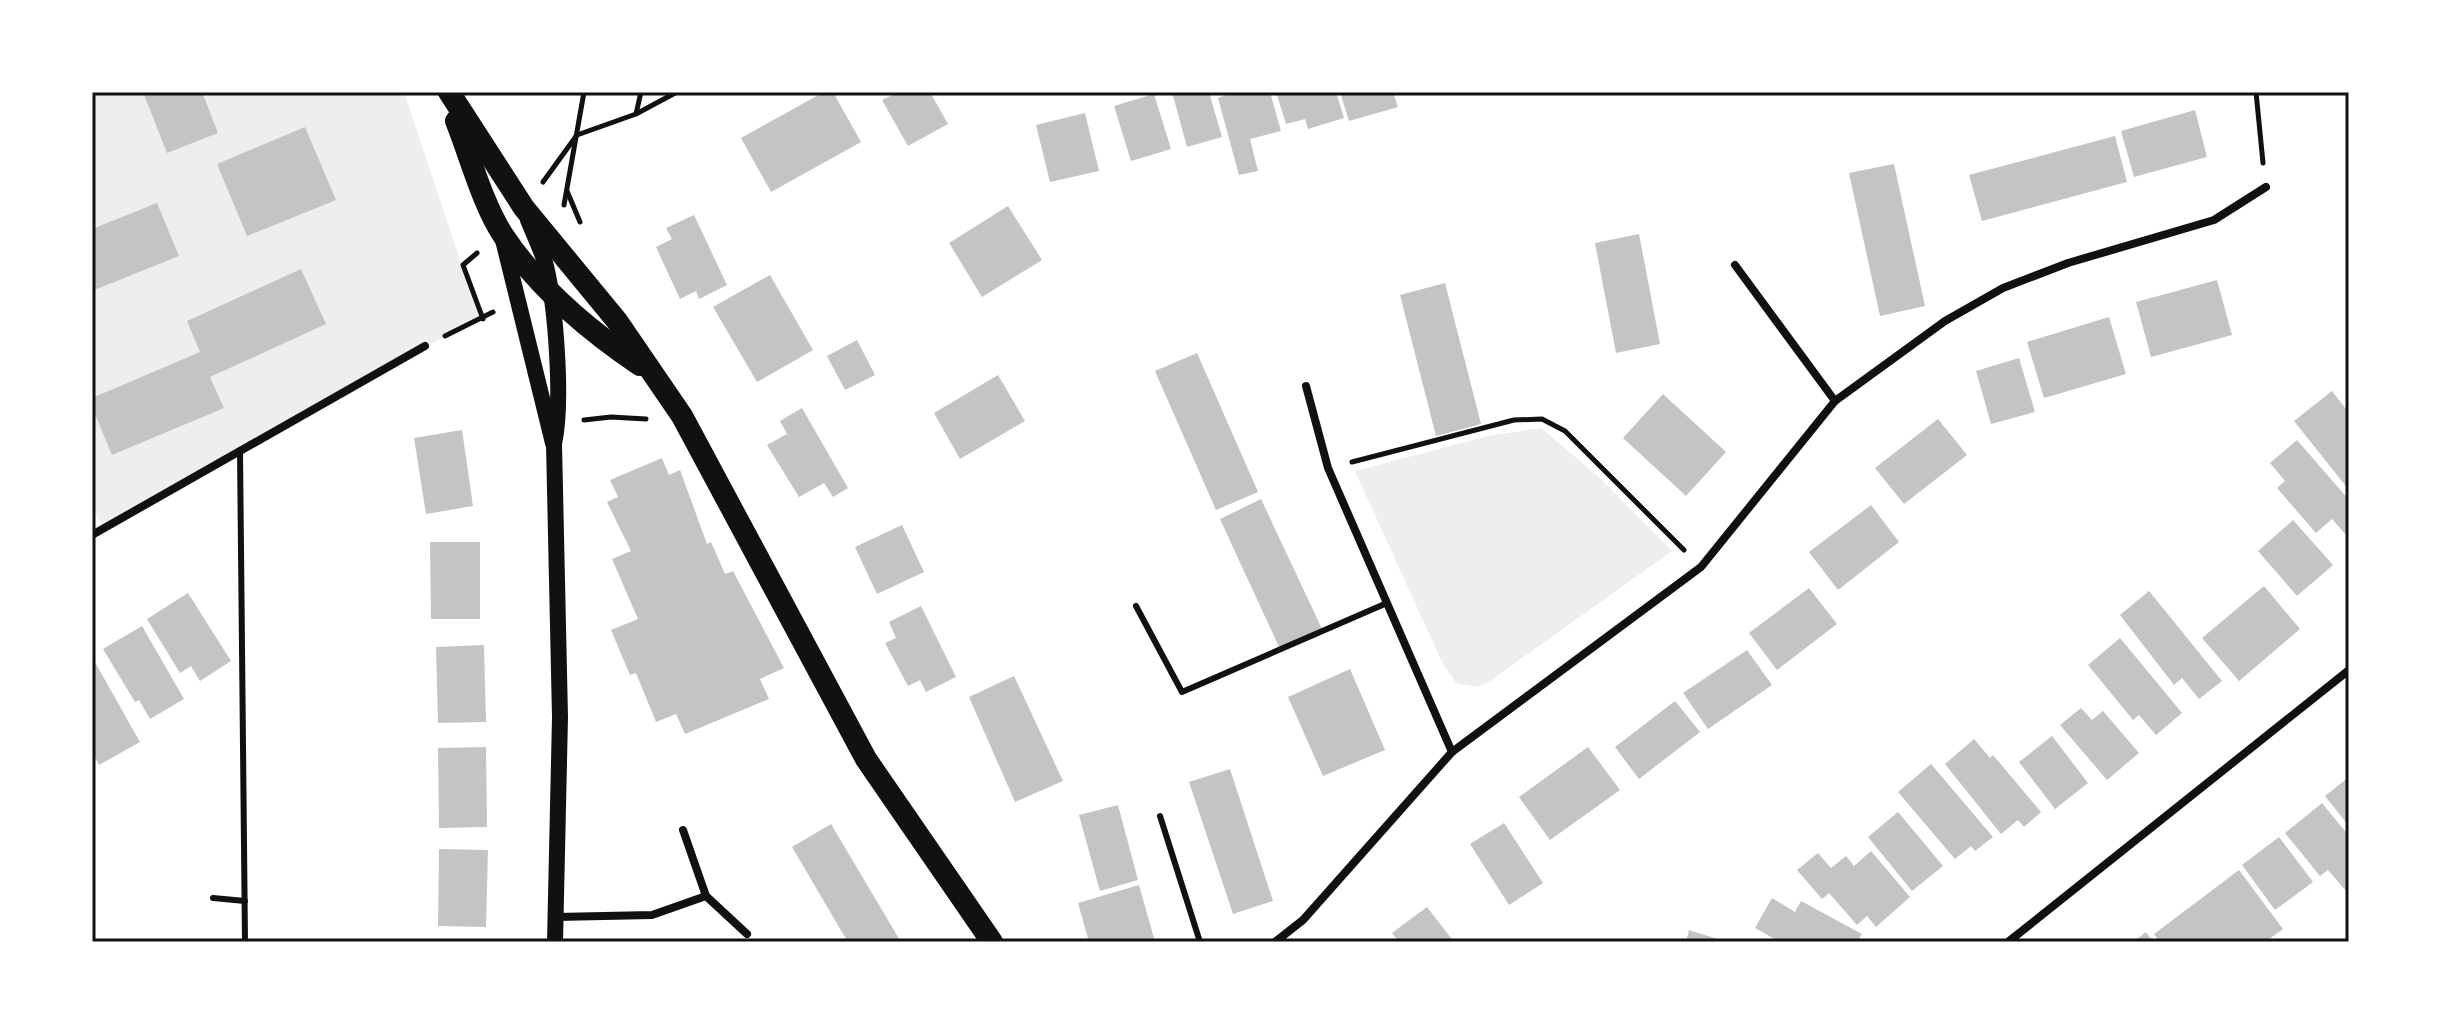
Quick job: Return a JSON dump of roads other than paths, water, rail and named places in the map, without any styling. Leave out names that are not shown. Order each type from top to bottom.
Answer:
[{"type":"highway","points":[[447,92],[524,208],[617,321],[695,441],[866,759],[992,942]]},
{"type":"highway","points":[[447,92],[501,233],[551,294],[606,342],[651,373]]},
{"type":"main road","points":[[524,208],[545,265],[551,294],[559,423],[554,444]]},
{"type":"main road","points":[[501,233],[554,444],[560,717],[555,942]]},
{"type":"street","points":[[1275,942],[1303,920],[1452,752],[1701,567],[1835,401],[1945,321],[2003,288],[2068,263],[2214,220],[2266,187]]},
{"type":"street","points":[[1735,265],[1835,401]]},
{"type":"street","points":[[92,535],[240,448],[425,346]]},
{"type":"street","points":[[1306,386],[1328,468],[1452,752]]},
{"type":"street","points":[[2008,942],[2349,670]]},
{"type":"street","points":[[683,830],[706,896],[749,938]]},
{"type":"street","points":[[556,917],[652,915],[706,896]]},
{"type":"lane","points":[[240,448],[245,942]]},
{"type":"lane","points":[[1136,606],[1182,692],[1387,603]]},
{"type":"lane","points":[[1160,816],[1200,942]]},
{"type":"lane","points":[[213,898],[245,901]]}]
